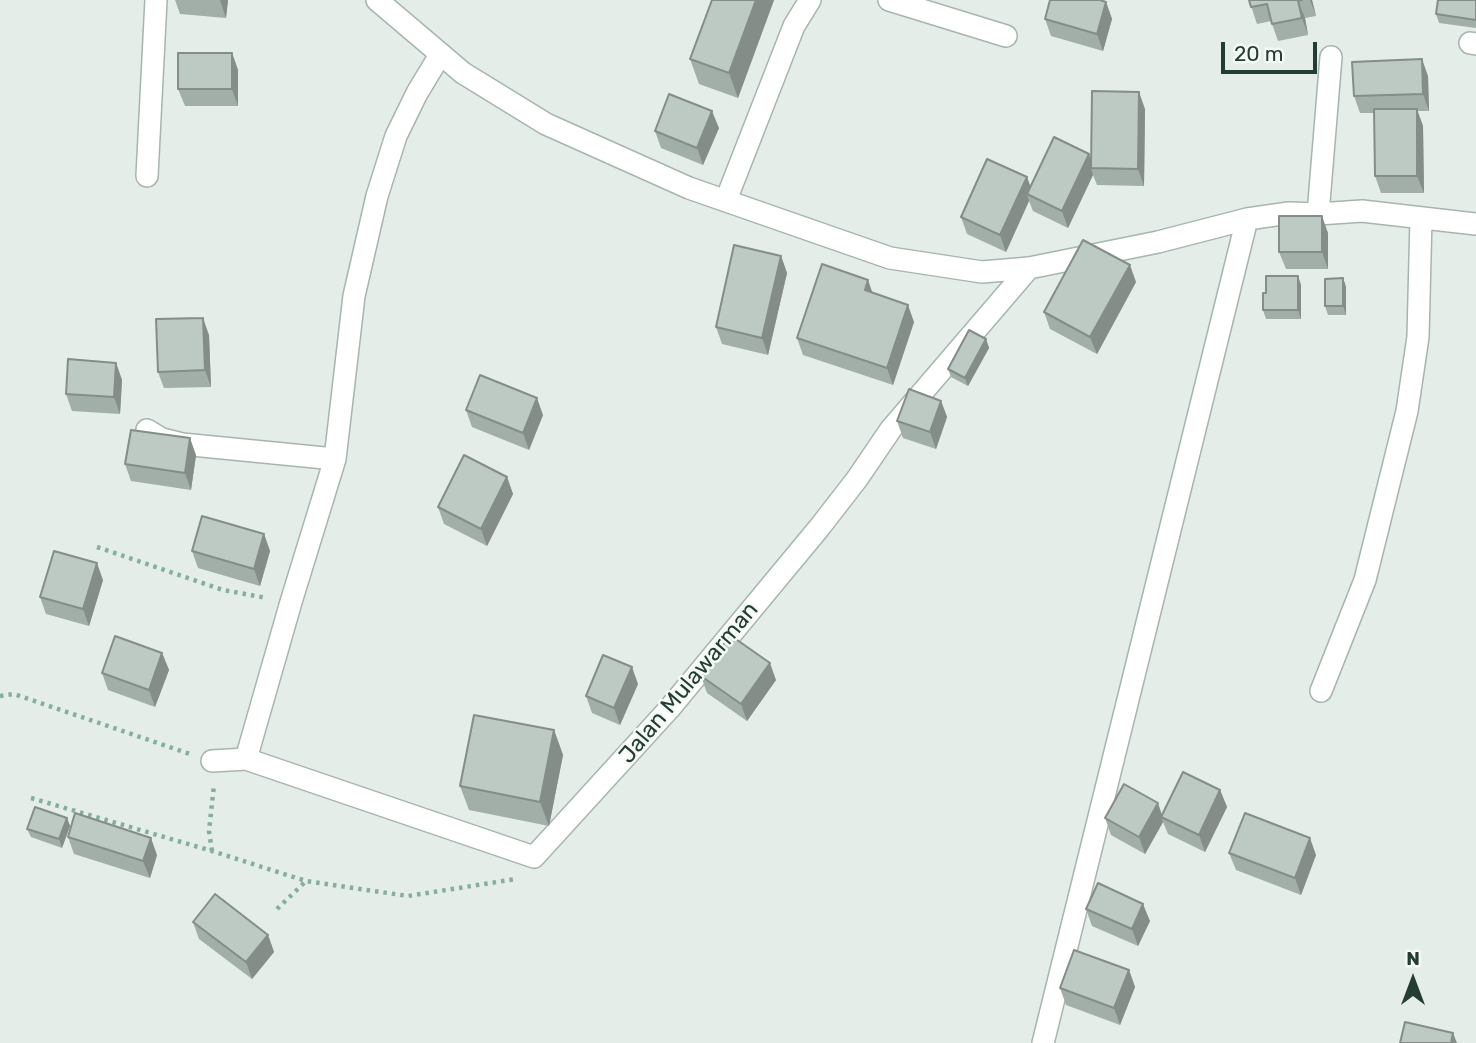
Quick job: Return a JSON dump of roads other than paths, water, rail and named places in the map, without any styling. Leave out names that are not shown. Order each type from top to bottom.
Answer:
[{"type":"street","points":[[147,176],[156,0]]},
{"type":"street","points":[[377,0],[463,73],[545,124],[689,188],[890,258],[982,272],[1029,268],[1158,242],[1247,219],[1289,213],[1363,211],[1476,224]]},
{"type":"street","points":[[726,200],[794,26],[810,0]]},
{"type":"street","points":[[889,0],[1006,36]]},
{"type":"street","points":[[212,761],[246,759],[335,459],[354,296],[377,196],[396,136],[416,93],[440,55]]},
{"type":"street","points":[[1318,214],[1331,57]]},
{"type":"street","points":[[1321,691],[1365,580],[1406,411],[1418,337],[1421,218]]},
{"type":"street","points":[[1042,1043],[1247,219]]},
{"type":"street","name":"Jalan Mulawarman","points":[[246,759],[534,857],[669,709],[819,528],[891,429],[1029,268]]},
{"type":"street","points":[[147,430],[162,439],[182,444],[335,459]]}]
